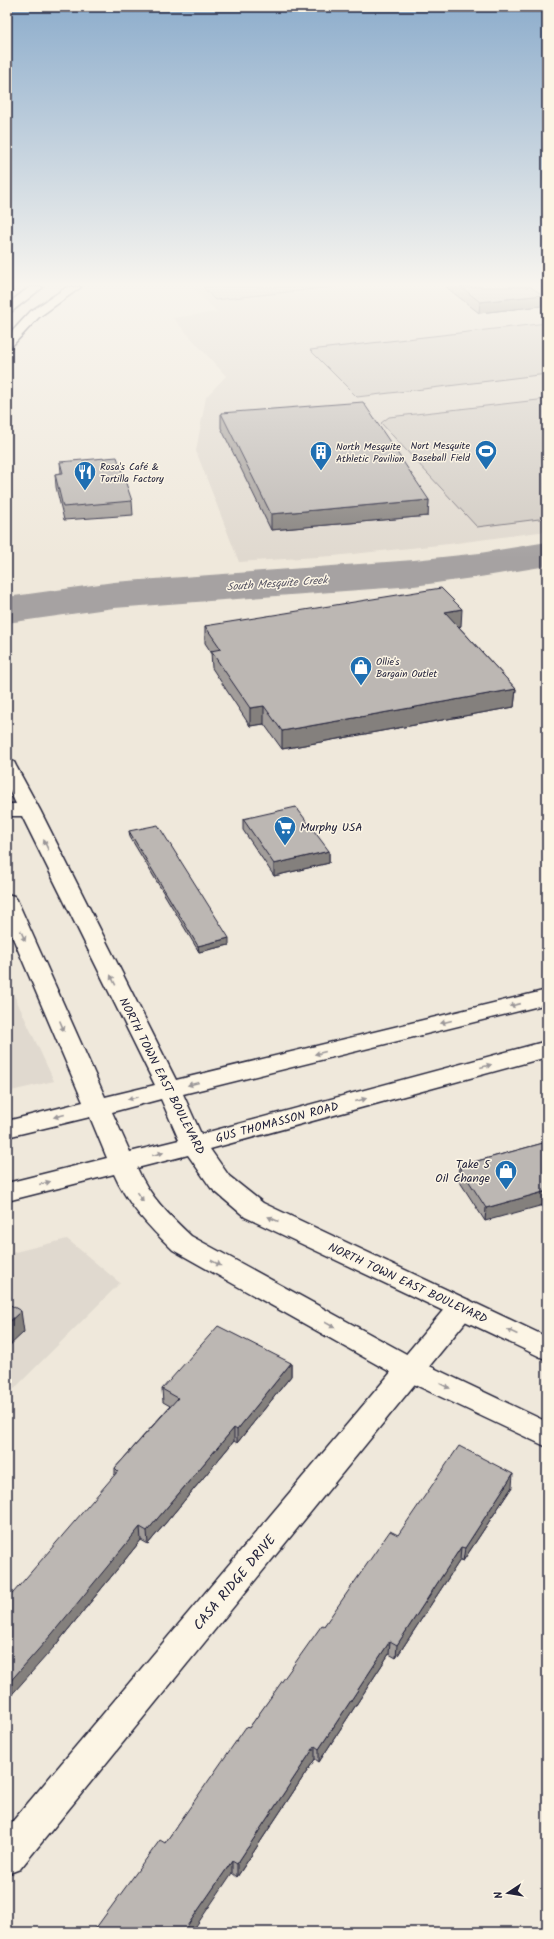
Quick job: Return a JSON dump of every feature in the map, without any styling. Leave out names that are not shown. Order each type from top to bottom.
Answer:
[{"type":"main road","name":"NORTH TOWN EAST BOULEVARD","points":[[7,766],[169,1090],[194,1145],[220,1182],[254,1210],[547,1349]]},
{"type":"main road","points":[[7,810],[30,810]]},
{"type":"main road","points":[[7,900],[132,1186],[153,1215],[182,1243],[411,1370],[547,1435]]},
{"type":"main road","points":[[7,1129],[547,998]]},
{"type":"main road","name":"GUS THOMASSON ROAD","points":[[7,1192],[194,1145],[547,1049]]},
{"type":"main road","name":"CASA RIDGE DRIVE","points":[[7,1856],[411,1370],[460,1308]]},
{"type":"shaded area","points":[[225,377],[547,377],[547,531],[449,544],[333,556],[239,562],[196,451],[206,397]]},
{"type":"shaded area","points":[[337,377],[518,377],[357,397]]},
{"type":"shaded area","name":"Nort Mesquite Baseball Field","points":[[547,399],[547,518],[477,527],[381,423],[389,417]]},
{"type":"shaded area","points":[[7,980],[54,1081],[7,1092]]},
{"type":"shaded area","points":[[67,1239],[120,1283],[7,1396],[7,1254]]},
{"type":"building","name":"North Mesquite Athletic Pavilion","points":[[363,402],[429,500],[271,514],[221,413]]},
{"type":"building","name":"Rosa's Café & Tortilla Factory","points":[[117,457],[132,501],[63,507],[55,474],[63,473],[60,462]]},
{"type":"building","name":"Ollie's Bargain Outlet","points":[[441,588],[462,609],[445,612],[516,689],[282,731],[264,706],[250,708],[211,651],[221,649],[205,626]]},
{"type":"building","name":"Murphy USA","points":[[296,807],[329,851],[274,864],[243,819]]},
{"type":"building","points":[[158,825],[229,938],[198,946],[129,831]]},
{"type":"building","name":"Take 5 Oil Change","points":[[547,1142],[547,1191],[486,1208],[459,1166]]},
{"type":"building","points":[[7,1303],[21,1311],[7,1324]]},
{"type":"building","points":[[218,1326],[291,1363],[237,1430],[234,1428],[147,1531],[140,1527],[52,1634],[7,1685],[7,1600],[118,1471],[115,1468],[178,1398],[162,1389]]},
{"type":"building","points":[[459,1446],[513,1474],[465,1548],[461,1547],[397,1645],[390,1641],[319,1749],[315,1746],[237,1864],[232,1861],[183,1932],[93,1932],[160,1840],[165,1843],[246,1727],[249,1728],[322,1625],[324,1626],[390,1531],[398,1535]]},
{"type":"waterway","name":"South Mesquite Creek","points":[[7,610],[114,595],[414,573],[480,565],[547,554]]},
{"type":"place","name":"Nort Mesquite Baseball Field","points":[[486,470]]},
{"type":"place","name":"North Mesquite Athletic Pavilion","points":[[321,472]]},
{"type":"place","name":"Rosa's Café & Tortilla Factory","points":[[85,492]]},
{"type":"place","name":"Ollie's Bargain Outlet","points":[[361,686]]},
{"type":"place","name":"Murphy USA","points":[[285,846]]},
{"type":"place","name":"Take 5 Oil Change","points":[[506,1190]]}]
